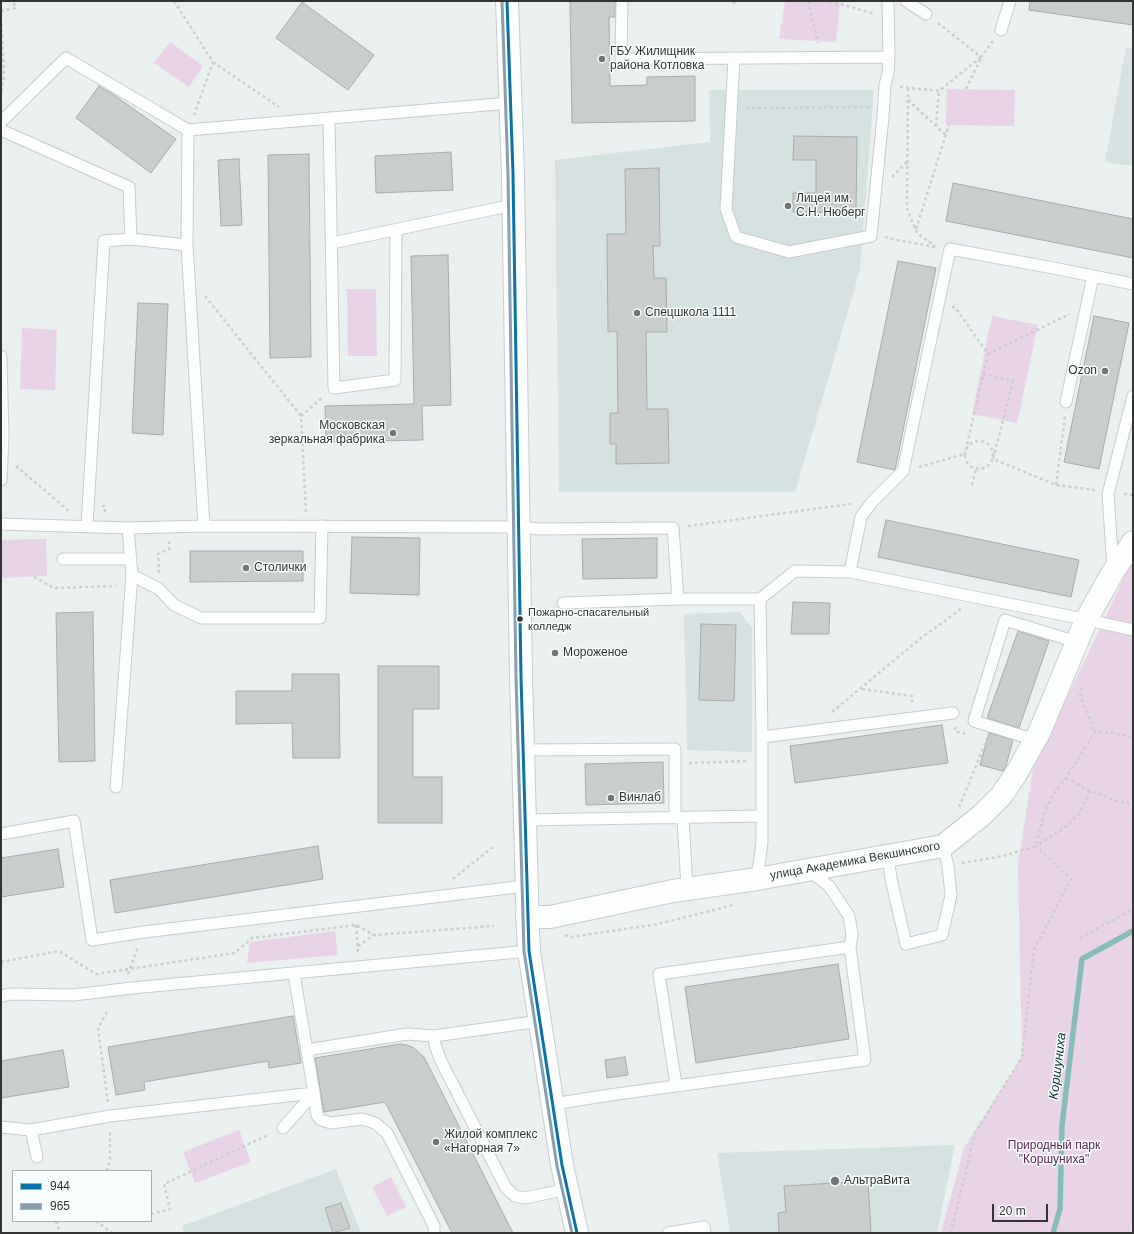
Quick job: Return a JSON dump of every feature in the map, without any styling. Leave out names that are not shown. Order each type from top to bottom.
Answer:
[{"type":"street","points":[[507,1],[513,204],[525,886],[529,951],[562,1165],[577,1233]]},
{"type":"street","name":"улица Академика Векшинского","points":[[527,917],[550,917],[687,889],[808,870],[943,846],[982,815],[1001,796],[1016,774],[1035,740],[1086,620],[1113,572],[1133,542]]},
{"type":"lane","points":[[622,1],[621,59],[889,57]]},
{"type":"lane","points":[[734,59],[726,209],[736,237],[789,252],[871,236],[885,85],[888,73],[888,1]]},
{"type":"lane","points":[[906,1],[926,14]]},
{"type":"lane","points":[[1001,30],[1010,1]]},
{"type":"lane","points":[[1,122],[66,58],[188,130],[510,103]]},
{"type":"lane","points":[[329,118],[334,388],[395,380],[396,230]]},
{"type":"lane","points":[[1,130],[129,187],[131,239]]},
{"type":"lane","points":[[188,130],[187,245],[204,526]]},
{"type":"lane","points":[[332,243],[513,204]]},
{"type":"lane","points":[[87,526],[104,241],[131,239],[187,245]]},
{"type":"lane","points":[[850,572],[861,517],[872,502],[904,471],[950,249],[1133,284]]},
{"type":"lane","points":[[1066,402],[1093,276]]},
{"type":"lane","points":[[1,356],[1,480]]},
{"type":"lane","points":[[1113,572],[1108,494],[1133,396]]},
{"type":"lane","points":[[1,524],[128,528],[204,526],[519,527],[540,529],[673,528],[678,599]]},
{"type":"lane","points":[[132,575],[159,589],[174,605],[201,618],[320,618],[322,526]]},
{"type":"lane","points":[[116,787],[132,575],[128,528]]},
{"type":"lane","points":[[63,559],[131,559]]},
{"type":"lane","points":[[563,603],[678,599],[760,599],[795,571],[850,572],[1133,630]]},
{"type":"lane","points":[[757,878],[762,843],[760,599]]},
{"type":"lane","points":[[1035,740],[974,721],[1005,620],[1077,642]]},
{"type":"lane","points":[[762,737],[953,713]]},
{"type":"lane","points":[[522,750],[675,749],[674,764],[687,889]]},
{"type":"lane","points":[[524,820],[762,816]]},
{"type":"lane","points":[[1,834],[74,821],[92,940],[144,932],[525,886]]},
{"type":"lane","points":[[888,856],[891,878],[906,944],[942,935],[951,895],[948,866],[943,846]]},
{"type":"lane","points":[[553,1104],[676,1085],[865,1060],[850,948],[852,934],[849,916],[829,886],[808,870]]},
{"type":"lane","points":[[676,1085],[659,974],[850,948]]},
{"type":"lane","points":[[1,996],[12,994],[73,995],[121,989],[529,951]]},
{"type":"lane","points":[[294,974],[317,1115],[322,1120],[331,1123],[356,1119],[370,1120],[387,1133],[434,1226],[434,1233]]},
{"type":"lane","points":[[307,1050],[407,1034],[434,1036],[540,1021]]},
{"type":"lane","points":[[434,1036],[435,1045],[441,1061],[506,1188],[510,1193],[519,1198],[525,1198],[568,1189]]},
{"type":"lane","points":[[283,1128],[314,1093]]},
{"type":"lane","points":[[1,1127],[31,1130],[110,1116],[314,1093]]},
{"type":"lane","points":[[31,1130],[37,1157]]},
{"type":"lane","points":[[668,1233],[704,1227],[705,1233]]},
{"type":"path","points":[[1,11],[16,8],[13,1]]},
{"type":"path","points":[[174,1],[213,62],[299,121]]},
{"type":"path","points":[[734,1],[734,7]]},
{"type":"path","points":[[808,1],[818,41]]},
{"type":"path","points":[[823,1],[840,4],[889,18]]},
{"type":"path","points":[[926,14],[981,57]]},
{"type":"path","points":[[1,17],[4,76],[1,94]]},
{"type":"path","points":[[966,89],[981,57],[1001,30]]},
{"type":"path","points":[[885,85],[939,91],[981,57]]},
{"type":"path","points":[[188,130],[213,62]]},
{"type":"path","points":[[872,231],[892,239],[936,247],[917,233],[907,208],[908,88]]},
{"type":"path","points":[[936,126],[939,91]]},
{"type":"path","points":[[908,100],[946,135]]},
{"type":"path","points":[[732,109],[884,107]]},
{"type":"path","points":[[916,230],[949,125]]},
{"type":"path","points":[[887,182],[907,161]]},
{"type":"path","points":[[189,275],[301,416],[306,526]]},
{"type":"path","points":[[938,307],[955,307],[988,354],[983,374],[965,454],[966,462],[976,469],[985,468],[993,459],[1013,381],[983,374]]},
{"type":"path","points":[[988,354],[1076,311],[1086,312]]},
{"type":"path","points":[[301,416],[334,388]]},
{"type":"path","points":[[1056,485],[1066,402]]},
{"type":"path","points":[[966,449],[972,442],[982,440],[993,449],[993,459]]},
{"type":"path","points":[[2,454],[87,526]]},
{"type":"path","points":[[904,471],[965,454]]},
{"type":"path","points":[[993,459],[1056,485],[1094,490],[1108,494]]},
{"type":"path","points":[[972,485],[976,469]]},
{"type":"path","points":[[673,528],[872,502]]},
{"type":"path","points":[[159,589],[158,554],[169,549],[170,527]]},
{"type":"path","points":[[34,577],[54,588],[120,586],[132,575]]},
{"type":"path","points":[[830,713],[834,712],[921,638],[977,597]]},
{"type":"path","points":[[862,688],[912,696]]},
{"type":"path","points":[[1082,688],[1080,695],[1095,732]]},
{"type":"path","points":[[958,810],[987,739]]},
{"type":"path","points":[[674,764],[762,760]]},
{"type":"path","points":[[1066,778],[1090,791],[1118,801],[1133,804]]},
{"type":"path","points":[[951,1233],[975,1133],[1022,1057],[1034,950],[1071,879],[1036,846],[1064,829],[1078,815],[1090,791]]},
{"type":"path","points":[[431,898],[494,846]]},
{"type":"path","points":[[354,907],[360,967]]},
{"type":"path","points":[[1080,938],[1133,909]]},
{"type":"path","points":[[1,962],[59,952],[96,974],[235,953],[252,938],[356,925],[374,935]]},
{"type":"path","points":[[358,946],[374,935],[494,926]]},
{"type":"path","points":[[128,973],[144,932]]},
{"type":"path","points":[[107,1012],[98,1028],[109,1109]]},
{"type":"path","points":[[152,1214],[170,1209],[164,1184],[283,1128]]},
{"type":"path","points":[[107,1170],[110,1159],[110,1130]]},
{"type":"path","points":[[56,1222],[60,1233]]},
{"type":"path","points":[[98,1222],[112,1233]]},
{"type":"shaded area","points":[[1126,47],[1133,48],[1133,166],[1105,162]]},
{"type":"shaded area","points":[[709,90],[874,90],[860,270],[795,492],[559,492],[555,160],[710,142]]},
{"type":"shaded area","points":[[740,612],[752,628],[752,752],[687,750],[684,614]]},
{"type":"shaded area","name":"АльтраВита","points":[[955,1145],[937,1233],[730,1233],[717,1153]]},
{"type":"shaded area","points":[[336,1169],[361,1233],[184,1233],[182,1226]]},
{"type":"green space","points":[[785,1],[840,1],[836,42],[779,39]]},
{"type":"green space","points":[[170,42],[203,66],[189,87],[154,63]]},
{"type":"green space","points":[[947,89],[1015,90],[1014,126],[946,125]]},
{"type":"green space","points":[[347,289],[376,289],[377,356],[348,356]]},
{"type":"green space","points":[[992,316],[1038,325],[1017,423],[972,414]]},
{"type":"green space","points":[[22,328],[57,330],[55,390],[20,389]]},
{"type":"green space","points":[[46,539],[47,576],[1,578],[1,540]]},
{"type":"green space","name":"Природный парк \"Коршуниха\"","points":[[1133,559],[1133,1227],[1130,1233],[941,1233],[964,1148],[1022,1057],[1018,863],[1033,769]]},
{"type":"green space","points":[[335,931],[338,955],[247,963],[250,942]]},
{"type":"green space","points":[[239,1130],[251,1162],[195,1183],[183,1152]]},
{"type":"green space","points":[[391,1177],[406,1207],[387,1216],[372,1187]]},
{"type":"building","points":[[570,1],[615,1],[615,17],[609,17],[610,86],[647,85],[647,77],[695,76],[695,121],[572,123]]},
{"type":"building","points":[[1030,1],[1133,1],[1133,25],[1029,10]]},
{"type":"building","points":[[302,2],[374,55],[348,90],[276,38]]},
{"type":"building","points":[[99,86],[176,139],[151,173],[76,118]]},
{"type":"building","points":[[794,136],[857,137],[856,213],[793,212],[793,193],[816,193],[816,160],[793,160]]},
{"type":"building","points":[[451,152],[453,190],[376,193],[375,156]]},
{"type":"building","points":[[309,154],[311,357],[270,358],[268,155]]},
{"type":"building","points":[[239,159],[242,225],[221,226],[218,160]]},
{"type":"building","name":"Спецшкола 1111","points":[[659,168],[660,246],[653,246],[654,278],[666,278],[667,332],[646,332],[647,409],[668,409],[669,463],[616,464],[616,444],[610,444],[610,413],[618,413],[617,331],[608,332],[607,234],[626,234],[625,169]]},
{"type":"building","points":[[953,183],[1133,219],[1133,258],[946,221]]},
{"type":"building","points":[[448,255],[451,405],[422,406],[423,440],[326,442],[325,406],[414,404],[411,256]]},
{"type":"building","points":[[898,261],[936,268],[895,470],[857,462]]},
{"type":"building","points":[[138,303],[168,304],[163,435],[132,433]]},
{"type":"building","points":[[1094,316],[1129,323],[1099,469],[1064,462]]},
{"type":"building","points":[[886,520],[1079,560],[1071,597],[878,557]]},
{"type":"building","points":[[352,537],[420,538],[419,595],[350,593]]},
{"type":"building","points":[[657,538],[657,578],[583,579],[582,539]]},
{"type":"building","points":[[190,551],[303,551],[303,581],[190,582]]},
{"type":"building","points":[[793,602],[830,603],[829,634],[791,634]]},
{"type":"building","points":[[93,612],[95,761],[59,762],[56,613]]},
{"type":"building","points":[[701,624],[736,625],[734,701],[699,700]]},
{"type":"building","points":[[1018,631],[1049,641],[1019,728],[987,718]]},
{"type":"building","points":[[378,666],[439,666],[439,709],[413,709],[413,777],[442,777],[442,823],[378,823]]},
{"type":"building","points":[[292,674],[339,674],[340,758],[293,758],[292,723],[236,724],[236,691],[292,691]]},
{"type":"building","points":[[942,725],[948,763],[795,783],[790,746]]},
{"type":"building","points":[[989,733],[1013,740],[1006,766],[1003,771],[980,765]]},
{"type":"building","points":[[663,762],[664,803],[586,805],[585,764]]},
{"type":"building","points":[[318,846],[323,879],[115,913],[110,880]]},
{"type":"building","points":[[58,849],[64,887],[1,897],[1,858]]},
{"type":"building","points":[[838,964],[849,1039],[696,1063],[685,987]]},
{"type":"building","points":[[293,1016],[301,1063],[269,1068],[268,1061],[144,1082],[145,1090],[116,1095],[108,1047]]},
{"type":"building","name":"Жилой комплекс «Нагорная 7»","points":[[400,1044],[414,1048],[424,1057],[513,1233],[452,1233],[385,1102],[324,1112],[315,1058]]},
{"type":"building","points":[[63,1050],[69,1087],[1,1098],[1,1061]]},
{"type":"building","points":[[625,1057],[628,1075],[607,1078],[605,1060]]},
{"type":"building","points":[[868,1181],[871,1233],[779,1233],[778,1213],[786,1212],[784,1186]]},
{"type":"building","points":[[341,1203],[350,1228],[333,1233],[325,1208]]},
{"type":"waterway","name":"Коршуниха","points":[[1053,1233],[1060,1209],[1062,1125],[1082,959],[1133,931]]},
{"type":"transit line","name":"965","points":[[502,1],[508,174],[516,677],[524,951],[557,1166],[572,1233]]},
{"type":"transit line","name":"944","points":[[507,1],[513,174],[521,677],[529,951],[562,1165],[577,1233]]},
{"type":"place","name":"ГБУ Жилищник района Котловка","points":[[602,59]]},
{"type":"place","name":"Лицей им. С.Н. Нюберг","points":[[788,206]]},
{"type":"place","name":"Спецшкола 1111","points":[[637,313]]},
{"type":"place","name":"Ozon","points":[[1105,371]]},
{"type":"place","name":"Московская зеркальная фабрика","points":[[393,433]]},
{"type":"place","name":"Столички","points":[[246,568]]},
{"type":"place","name":"Пожарно-спасательный колледж","points":[[520,619]]},
{"type":"place","name":"Мороженое","points":[[555,653]]},
{"type":"place","name":"Винлаб","points":[[611,798]]},
{"type":"place","name":"Жилой комплекс «Нагорная 7»","points":[[436,1142]]},
{"type":"place","name":"АльтраВита","points":[[835,1181]]}]
